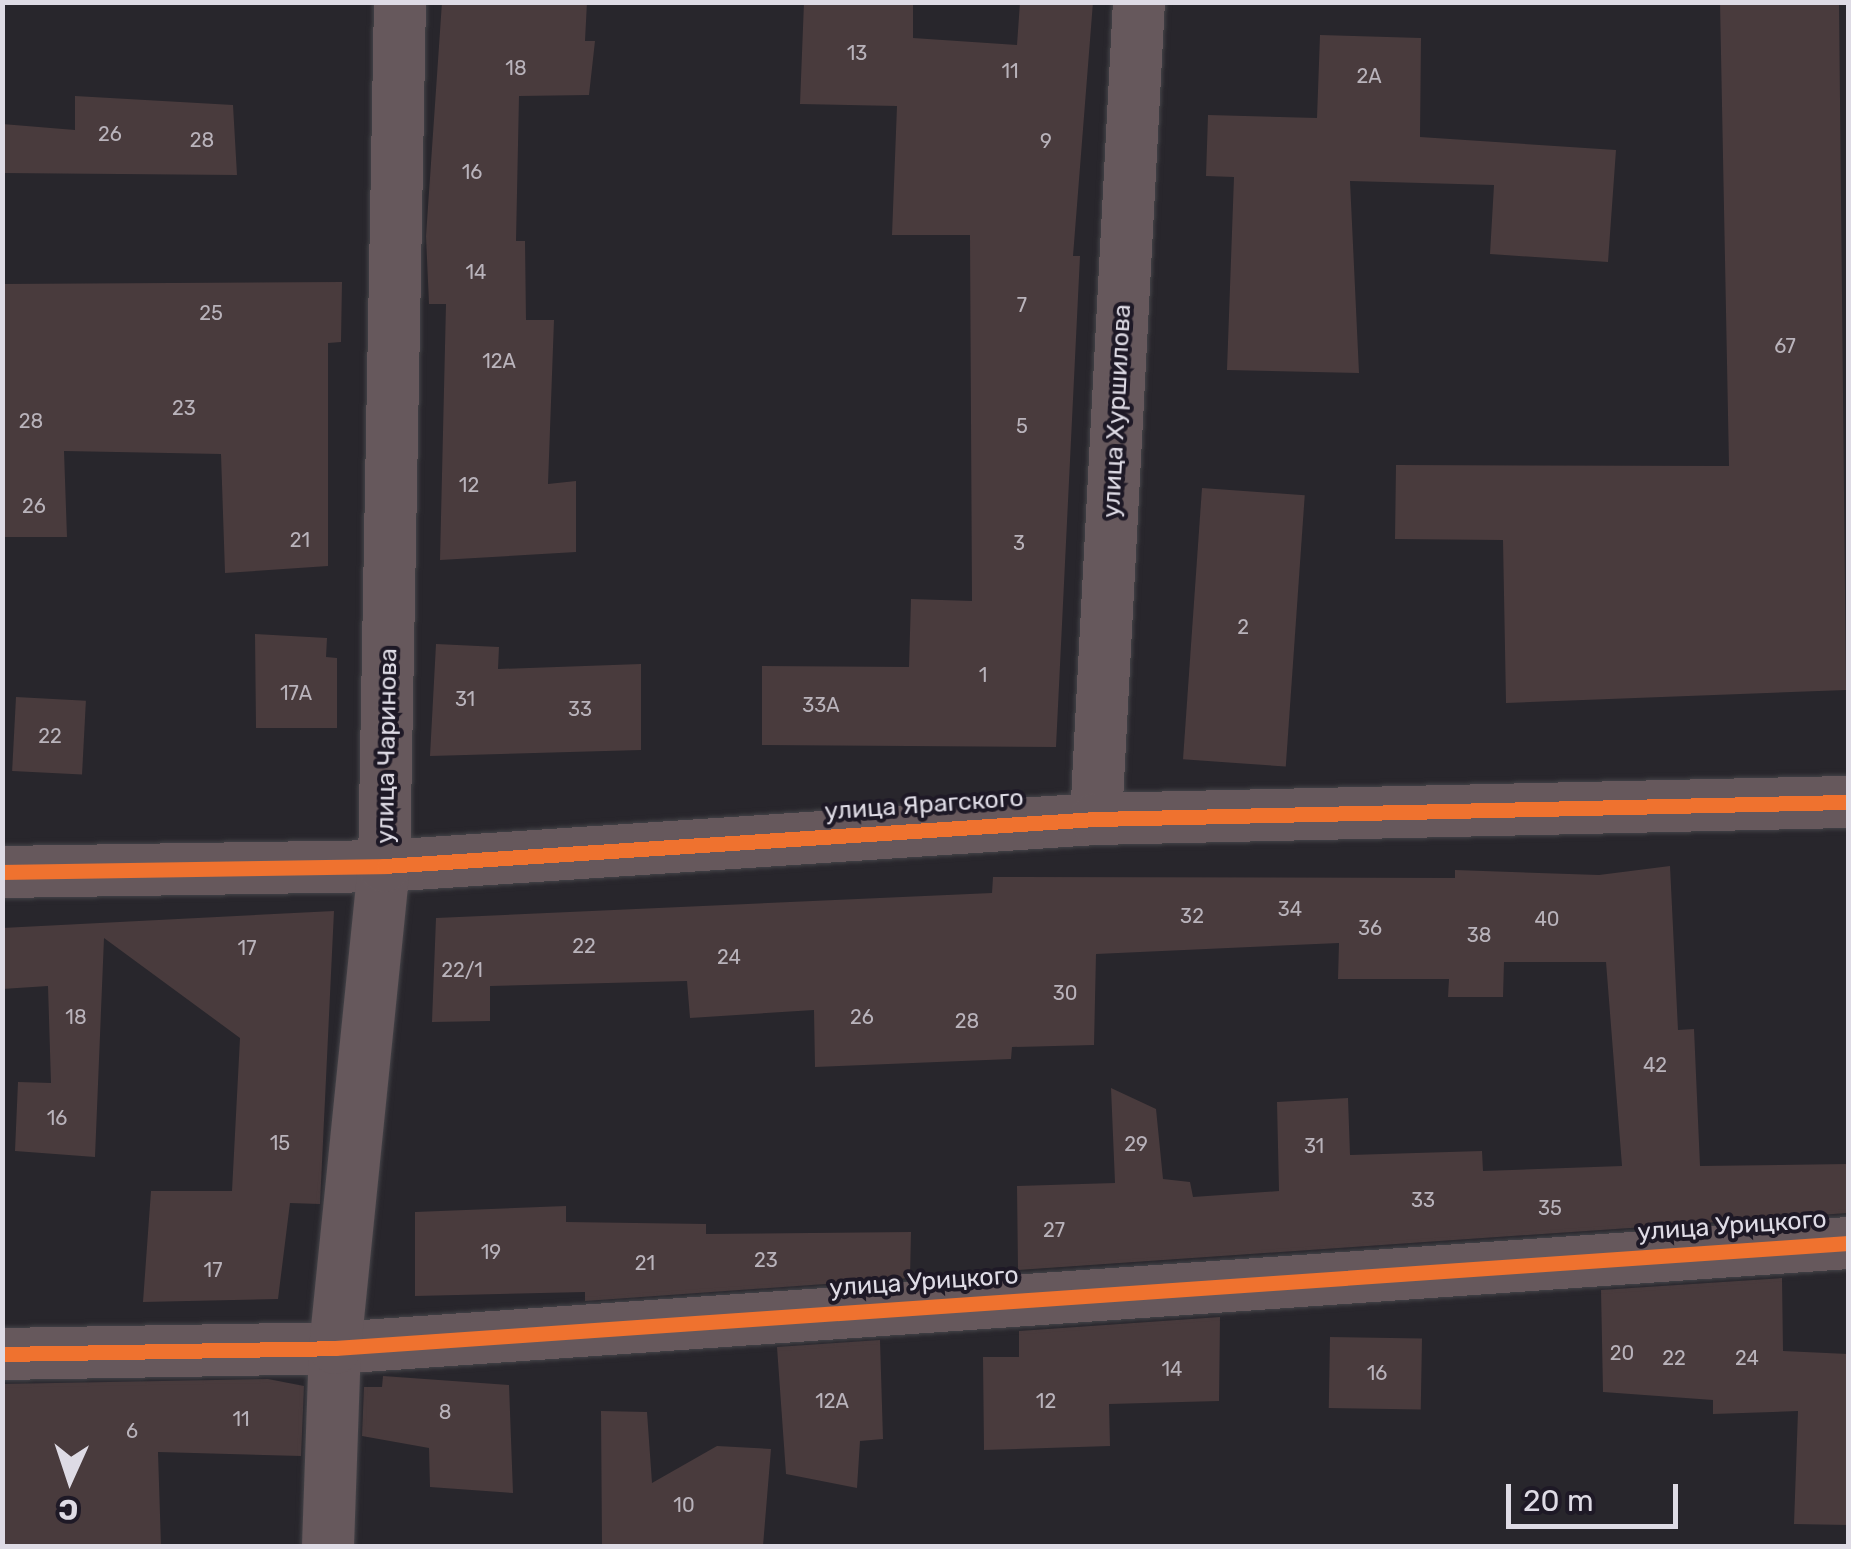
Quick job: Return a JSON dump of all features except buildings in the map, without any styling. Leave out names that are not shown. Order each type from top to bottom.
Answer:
[{"type":"street","name":"улица Чаринова","points":[[328,1546],[335,1348],[384,866],[400,2]]},
{"type":"street","name":"улица Хуршилова","points":[[1096,819],[1139,2]]},
{"type":"street","name":"улица Ярагского","points":[[2,872],[384,866],[1096,819],[1848,802]]},
{"type":"street","name":"улица Урицкого","points":[[2,1354],[335,1348],[1848,1244]]},
{"type":"cycle path","points":[[2,872],[384,866],[1096,819],[1848,802]]},
{"type":"cycle path","points":[[2,1354],[335,1348],[1848,1243]]}]
